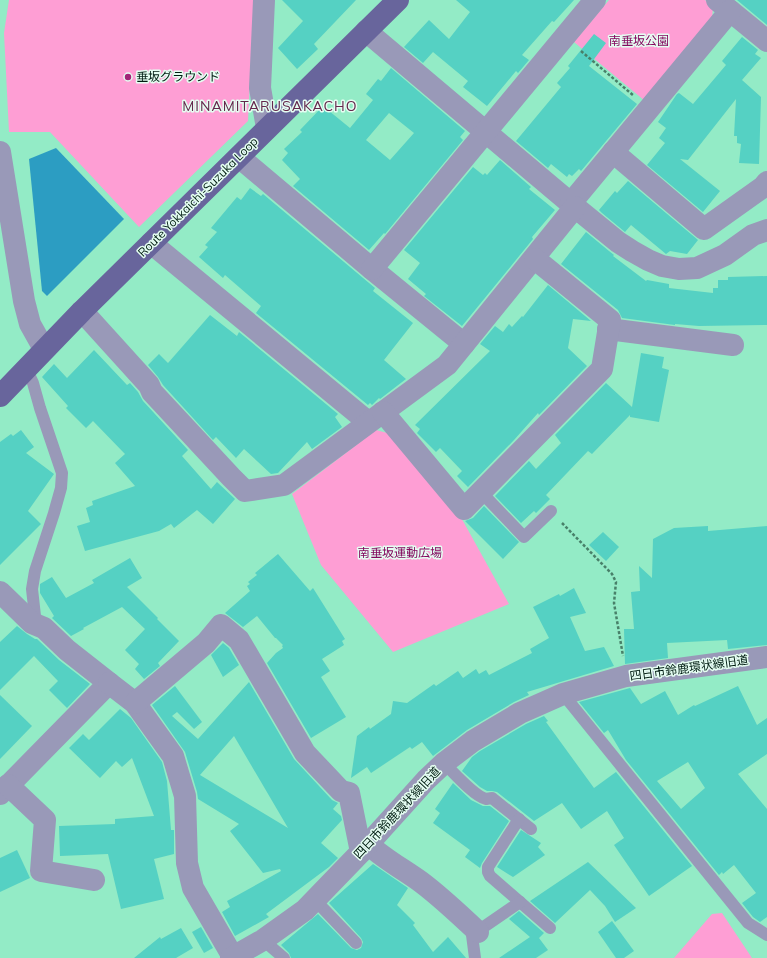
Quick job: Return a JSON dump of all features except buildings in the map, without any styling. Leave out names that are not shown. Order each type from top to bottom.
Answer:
[{"type":"main road","name":"Route Yokkaichi-Suzuka Loop","points":[[0,396],[82,311],[398,0]]},
{"type":"street","points":[[264,0],[260,88],[267,128]]},
{"type":"street","points":[[372,269],[595,0]]},
{"type":"street","points":[[82,311],[149,385],[152,392],[225,472],[245,491],[284,485],[447,365],[535,259],[573,205],[649,109],[724,6],[767,41]]},
{"type":"street","points":[[366,31],[618,242],[662,266],[679,269],[697,268],[713,262],[753,235],[767,230]]},
{"type":"street","points":[[0,152],[3,193],[24,301],[30,324],[44,349]]},
{"type":"street","points":[[614,152],[704,229],[767,182]]},
{"type":"street","points":[[239,157],[464,344]]},
{"type":"street","points":[[151,243],[376,417],[464,509],[602,369],[610,320],[535,259]]},
{"type":"street","points":[[608,329],[733,345]]},
{"type":"street","points":[[1,596],[32,623],[44,628],[67,650],[135,703],[173,756],[185,796],[187,863],[193,888],[232,958]]},
{"type":"street","points":[[135,703],[206,643],[221,625],[239,640],[305,752],[341,791],[349,793],[365,848],[376,852],[421,882],[442,898],[478,932]]},
{"type":"street","name":"四日市鈴鹿環状線旧道","points":[[232,958],[263,940],[292,920],[316,900],[426,780],[444,763],[473,741],[520,713],[563,694],[626,676],[767,657]]},
{"type":"street","points":[[94,880],[42,871],[45,820],[4,789],[109,683]]},
{"type":"lane","points":[[26,368],[33,383],[62,473],[61,488],[35,571],[32,589],[36,625]]},
{"type":"lane","points":[[481,492],[524,537],[551,511]]},
{"type":"lane","points":[[563,694],[748,923],[767,935]]},
{"type":"lane","points":[[444,763],[469,788],[486,799],[492,798],[531,829]]},
{"type":"lane","points":[[519,819],[488,868],[488,872],[490,876],[550,928]]},
{"type":"lane","points":[[316,900],[356,944]]},
{"type":"lane","points":[[476,958],[472,935],[520,902]]},
{"type":"lane","points":[[263,940],[284,958]]},
{"type":"path","points":[[564,37],[649,109]]},
{"type":"path","points":[[551,511],[612,574],[616,582],[614,604],[626,676]]},
{"type":"green space","name":"垂坂グラウンド","points":[[9,0],[254,0],[248,121],[139,227],[50,132],[9,132],[4,33]]},
{"type":"green space","name":"南垂坂公園","points":[[609,0],[705,0],[713,7],[712,19],[645,101],[574,42]]},
{"type":"green space","name":"南垂坂運動広場","points":[[376,430],[391,434],[463,521],[509,604],[393,652],[321,565],[292,494]]},
{"type":"green space","points":[[722,913],[752,958],[674,958],[712,914]]},
{"type":"water","points":[[56,148],[124,219],[47,296],[42,291],[29,159]]},
{"type":"place","name":"垂坂グラウンド","points":[[128,77]]},
{"type":"district","name":"MINAMITARUSAKACHO","points":[[270,106]]}]
